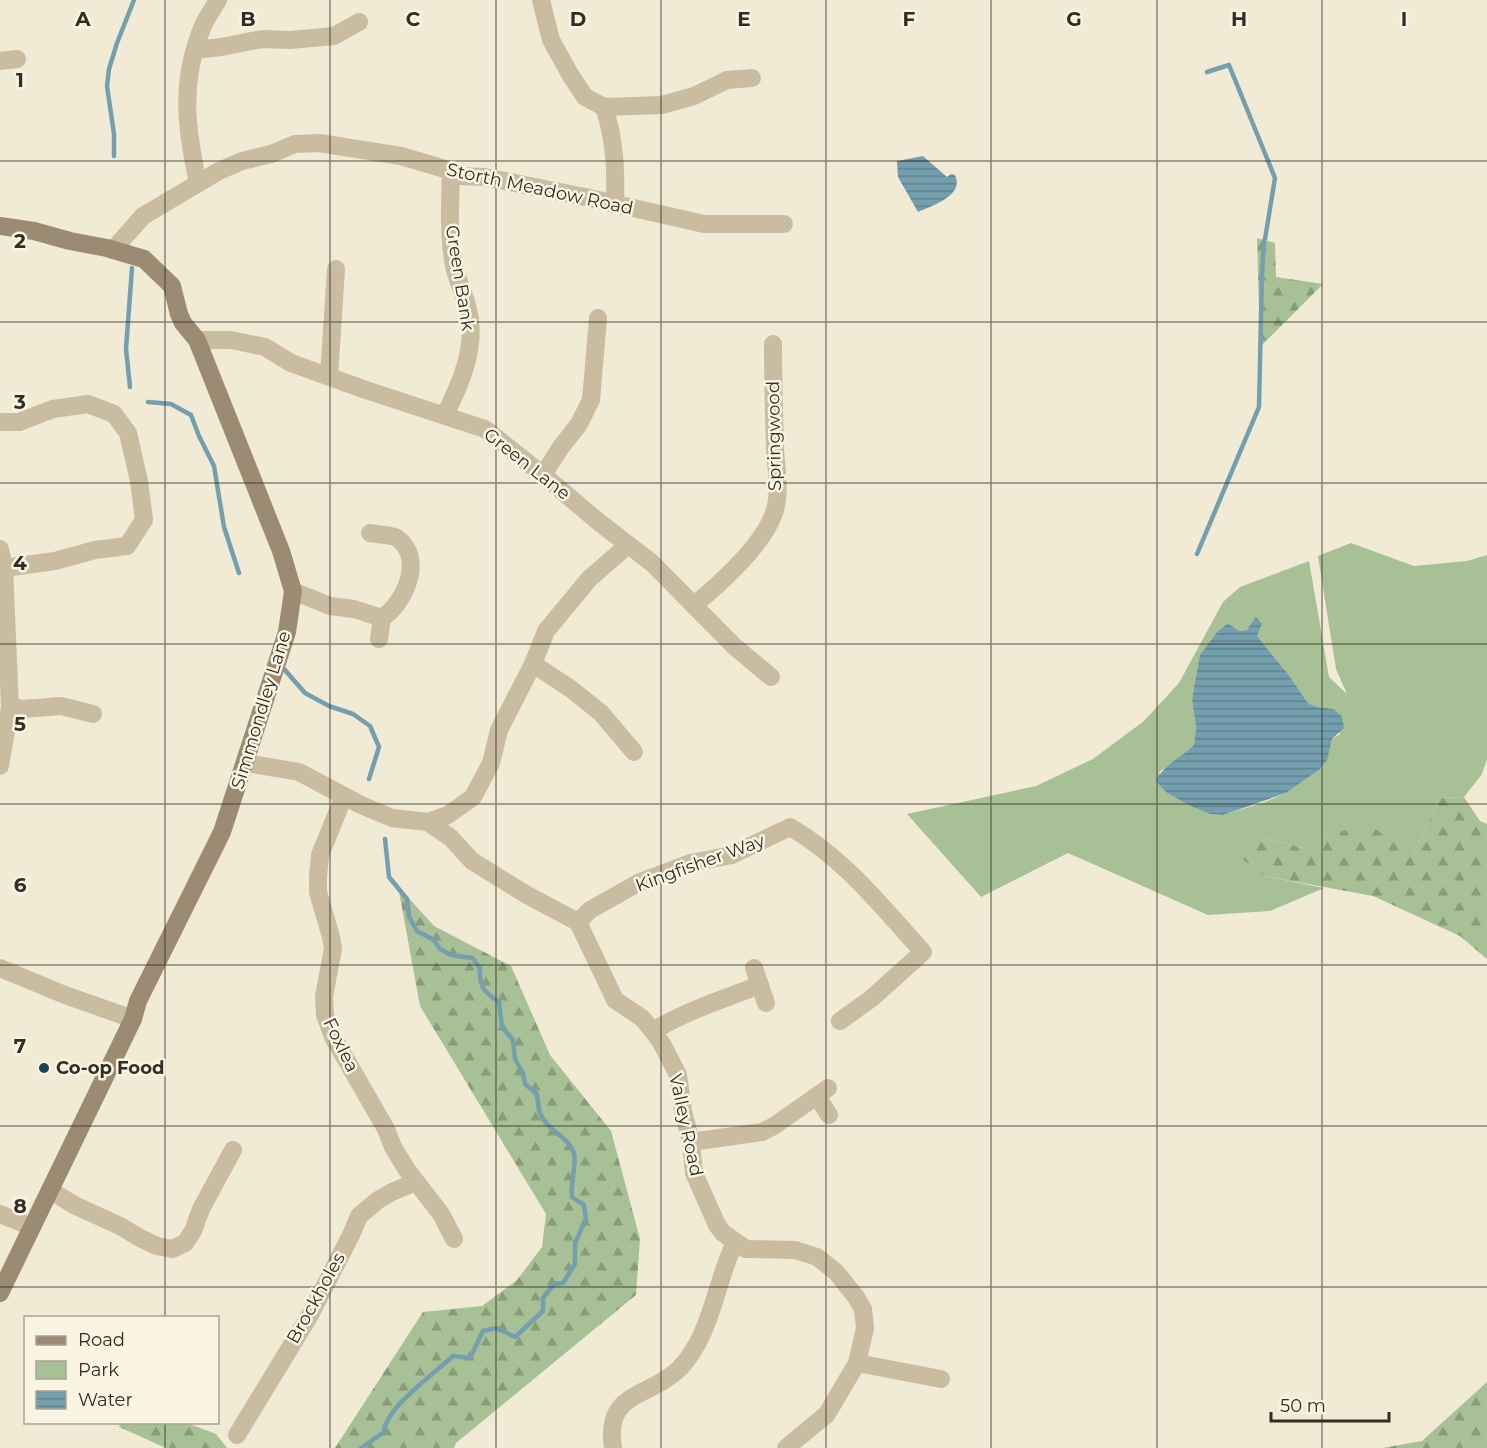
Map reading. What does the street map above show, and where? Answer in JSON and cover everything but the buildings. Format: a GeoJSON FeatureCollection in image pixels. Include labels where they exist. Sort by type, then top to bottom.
{"type":"FeatureCollection","features":[{"type":"Feature","properties":{"kind":"street"},"geometry":{"type":"LineString","coordinates":[[198,183],[191,150],[186,104],[189,73],[202,27],[218,0]]}},
{"type":"Feature","properties":{"kind":"street"},"geometry":{"type":"LineString","coordinates":[[541,0],[551,40],[571,76],[585,97],[604,107],[662,105],[694,96],[727,80],[752,78]]}},
{"type":"Feature","properties":{"kind":"street"},"geometry":{"type":"LineString","coordinates":[[195,50],[262,39],[290,40],[334,36],[359,22]]}},
{"type":"Feature","properties":{"kind":"street"},"geometry":{"type":"LineString","coordinates":[[604,107],[612,131],[616,168],[615,205]]}},
{"type":"Feature","properties":{"kind":"street","name":"Storth Meadow Road"},"geometry":{"type":"LineString","coordinates":[[113,250],[143,216],[219,171],[296,144],[319,143],[401,156],[445,169],[460,176],[485,177],[585,196],[644,212],[676,216],[704,224],[784,224]]}},
{"type":"Feature","properties":{"kind":"street","name":"Green Bank"},"geometry":{"type":"LineString","coordinates":[[445,416],[458,389],[470,349],[470,318],[455,270],[450,209],[451,172]]}},
{"type":"Feature","properties":{"kind":"street","name":"Simmondley Lane"},"geometry":{"type":"LineString","coordinates":[[0,226],[34,231],[144,259],[172,286],[179,314],[196,340],[281,551],[293,591],[287,632],[222,832],[138,1001],[133,1019],[0,1293]]}},
{"type":"Feature","properties":{"kind":"street"},"geometry":{"type":"LineString","coordinates":[[329,376],[336,269]]}},
{"type":"Feature","properties":{"kind":"street"},"geometry":{"type":"LineString","coordinates":[[543,475],[579,424],[591,400],[598,318]]}},
{"type":"Feature","properties":{"kind":"street","name":"Green Lane"},"geometry":{"type":"LineString","coordinates":[[196,340],[231,340],[265,347],[291,363],[485,429],[652,563],[734,646],[771,677]]}},
{"type":"Feature","properties":{"kind":"street","name":"Springwood"},"geometry":{"type":"LineString","coordinates":[[694,605],[720,584],[744,558],[774,513],[777,485],[773,344]]}},
{"type":"Feature","properties":{"kind":"street"},"geometry":{"type":"LineString","coordinates":[[0,422],[19,422],[53,408],[88,404],[114,414],[128,433],[139,481],[144,520],[127,546],[95,550],[55,561],[4,568]]}},
{"type":"Feature","properties":{"kind":"street"},"geometry":{"type":"LineString","coordinates":[[293,591],[330,606],[354,609],[382,618],[391,613],[411,572],[411,558],[404,545],[395,536],[370,533]]}},
{"type":"Feature","properties":{"kind":"street"},"geometry":{"type":"LineString","coordinates":[[246,763],[299,772],[392,818],[428,822],[448,815],[473,797],[491,763],[499,729],[533,664],[546,631],[589,579],[628,545]]}},
{"type":"Feature","properties":{"kind":"street"},"geometry":{"type":"LineString","coordinates":[[0,549],[4,568],[4,660],[10,707],[0,766]]}},
{"type":"Feature","properties":{"kind":"street"},"geometry":{"type":"LineString","coordinates":[[380,639],[382,618]]}},
{"type":"Feature","properties":{"kind":"street"},"geometry":{"type":"LineString","coordinates":[[533,664],[572,689],[601,713],[634,752]]}},
{"type":"Feature","properties":{"kind":"street"},"geometry":{"type":"LineString","coordinates":[[10,707],[23,709],[61,706],[93,714]]}},
{"type":"Feature","properties":{"kind":"street","name":"Foxlea"},"geometry":{"type":"LineString","coordinates":[[344,796],[320,855],[318,877],[318,892],[333,949],[324,996],[325,1015],[333,1037],[386,1128],[393,1147],[441,1214],[454,1239]]}},
{"type":"Feature","properties":{"kind":"street"},"geometry":{"type":"LineString","coordinates":[[428,822],[451,838],[472,861],[527,895],[578,922]]}},
{"type":"Feature","properties":{"kind":"street","name":"Kingfisher Way"},"geometry":{"type":"LineString","coordinates":[[578,922],[590,910],[638,884],[691,863],[732,855],[790,827],[811,839],[845,867],[923,952],[872,998],[840,1021]]}},
{"type":"Feature","properties":{"kind":"street","name":"Valley Road"},"geometry":{"type":"LineString","coordinates":[[578,922],[615,1000],[642,1018],[653,1031],[678,1075],[683,1112],[691,1142],[694,1173],[717,1225],[735,1242]]}},
{"type":"Feature","properties":{"kind":"street"},"geometry":{"type":"LineString","coordinates":[[0,968],[65,995],[133,1019]]}},
{"type":"Feature","properties":{"kind":"street"},"geometry":{"type":"LineString","coordinates":[[653,1031],[708,1004],[763,994],[754,968]]}},
{"type":"Feature","properties":{"kind":"street"},"geometry":{"type":"LineString","coordinates":[[691,1142],[762,1132],[822,1092],[829,1116]]}},
{"type":"Feature","properties":{"kind":"street"},"geometry":{"type":"LineString","coordinates":[[50,1190],[74,1205],[140,1238],[157,1246],[172,1249],[185,1243],[193,1231],[201,1209],[233,1149]]}},
{"type":"Feature","properties":{"kind":"street","name":"Brockholes"},"geometry":{"type":"LineString","coordinates":[[237,1435],[310,1315],[359,1216],[378,1200],[416,1182]]}},
{"type":"Feature","properties":{"kind":"street"},"geometry":{"type":"LineString","coordinates":[[0,1214],[32,1227]]}},
{"type":"Feature","properties":{"kind":"street"},"geometry":{"type":"LineString","coordinates":[[613,1448],[612,1425],[618,1411],[628,1398],[667,1380],[693,1352],[705,1328],[735,1242],[746,1249],[795,1250],[817,1257],[836,1272],[863,1309],[865,1328],[857,1363],[827,1414],[794,1445]]}},
{"type":"Feature","properties":{"kind":"street"},"geometry":{"type":"LineString","coordinates":[[857,1363],[941,1379]]}},
{"type":"Feature","properties":{"kind":"green space"},"geometry":{"type":"Polygon","coordinates":[[[1257,238],[1275,243],[1276,277],[1323,284],[1260,347],[1257,238]]]}},
{"type":"Feature","properties":{"kind":"green space"},"geometry":{"type":"Polygon","coordinates":[[[1351,543],[1414,566],[1467,561],[1487,555],[1487,759],[1482,774],[1464,797],[1439,798],[1413,855],[1334,834],[1306,849],[1266,838],[1265,876],[1324,888],[1270,911],[1208,915],[1068,853],[981,897],[907,814],[1036,786],[1093,759],[1144,721],[1179,683],[1223,602],[1240,587],[1309,561],[1329,677],[1347,694],[1336,669],[1318,556],[1351,543]],[[1228,623],[1218,631],[1192,700],[1196,727],[1194,745],[1182,757],[1159,772],[1167,793],[1210,814],[1223,815],[1286,793],[1319,770],[1332,739],[1340,734],[1334,709],[1317,707],[1308,703],[1257,636],[1247,630],[1239,631],[1228,623]]]}},
{"type":"Feature","properties":{"kind":"green space"},"geometry":{"type":"Polygon","coordinates":[[[1464,797],[1480,821],[1487,824],[1487,959],[1460,936],[1373,896],[1265,876],[1237,855],[1246,842],[1266,838],[1306,849],[1334,834],[1366,824],[1413,855],[1439,798],[1464,797]]]}},
{"type":"Feature","properties":{"kind":"green space"},"geometry":{"type":"Polygon","coordinates":[[[398,886],[434,926],[511,966],[550,1055],[611,1131],[640,1239],[636,1295],[456,1443],[454,1448],[335,1448],[423,1312],[482,1306],[517,1280],[542,1247],[546,1214],[420,1006],[398,886]]]}},
{"type":"Feature","properties":{"kind":"green space"},"geometry":{"type":"Polygon","coordinates":[[[1487,1382],[1487,1448],[1382,1448],[1422,1441],[1487,1382]]]}},
{"type":"Feature","properties":{"kind":"green space"},"geometry":{"type":"Polygon","coordinates":[[[120,1424],[190,1424],[216,1434],[227,1448],[166,1448],[119,1427],[120,1424]]]}},
{"type":"Feature","properties":{"kind":"water"},"geometry":{"type":"Polygon","coordinates":[[[923,156],[947,177],[951,174],[955,175],[957,182],[951,194],[945,199],[918,212],[898,177],[897,161],[923,156]]]}},
{"type":"Feature","properties":{"kind":"water"},"geometry":{"type":"Polygon","coordinates":[[[1256,617],[1262,624],[1257,636],[1308,703],[1317,707],[1334,709],[1342,717],[1344,728],[1332,739],[1327,760],[1319,770],[1286,793],[1223,815],[1210,814],[1167,793],[1156,781],[1167,766],[1194,745],[1196,727],[1192,700],[1200,655],[1218,631],[1228,623],[1239,631],[1247,630],[1256,617]]]}},
{"type":"Feature","properties":{"kind":"waterway"},"geometry":{"type":"LineString","coordinates":[[114,156],[114,134],[107,86],[109,69],[134,0]]}},
{"type":"Feature","properties":{"kind":"waterway"},"geometry":{"type":"LineString","coordinates":[[1207,72],[1229,65],[1275,178],[1265,239]]}},
{"type":"Feature","properties":{"kind":"waterway"},"geometry":{"type":"LineString","coordinates":[[1197,554],[1259,407],[1264,241]]}},
{"type":"Feature","properties":{"kind":"waterway"},"geometry":{"type":"LineString","coordinates":[[130,387],[126,349],[132,268]]}},
{"type":"Feature","properties":{"kind":"waterway"},"geometry":{"type":"LineString","coordinates":[[148,402],[171,404],[191,415],[214,466],[224,527],[239,573]]}},
{"type":"Feature","properties":{"kind":"waterway"},"geometry":{"type":"LineString","coordinates":[[284,669],[305,693],[329,706],[353,714],[370,726],[379,747],[369,779]]}},
{"type":"Feature","properties":{"kind":"waterway"},"geometry":{"type":"LineString","coordinates":[[361,1448],[384,1432],[393,1412],[402,1402],[453,1356],[470,1358],[483,1331],[496,1328],[515,1337],[543,1311],[543,1298],[554,1284],[563,1283],[575,1264],[575,1243],[586,1219],[584,1205],[572,1197],[575,1158],[572,1148],[543,1119],[539,1111],[537,1094],[525,1084],[523,1073],[515,1059],[513,1040],[502,1027],[499,1002],[484,988],[480,980],[480,968],[472,958],[451,955],[440,949],[434,940],[417,931],[409,917],[407,899],[389,877],[385,839]]}},
{"type":"Feature","properties":{"kind":"place","name":"Co-op Food"},"geometry":{"type":"Point","coordinates":[44,1068]}}]}
